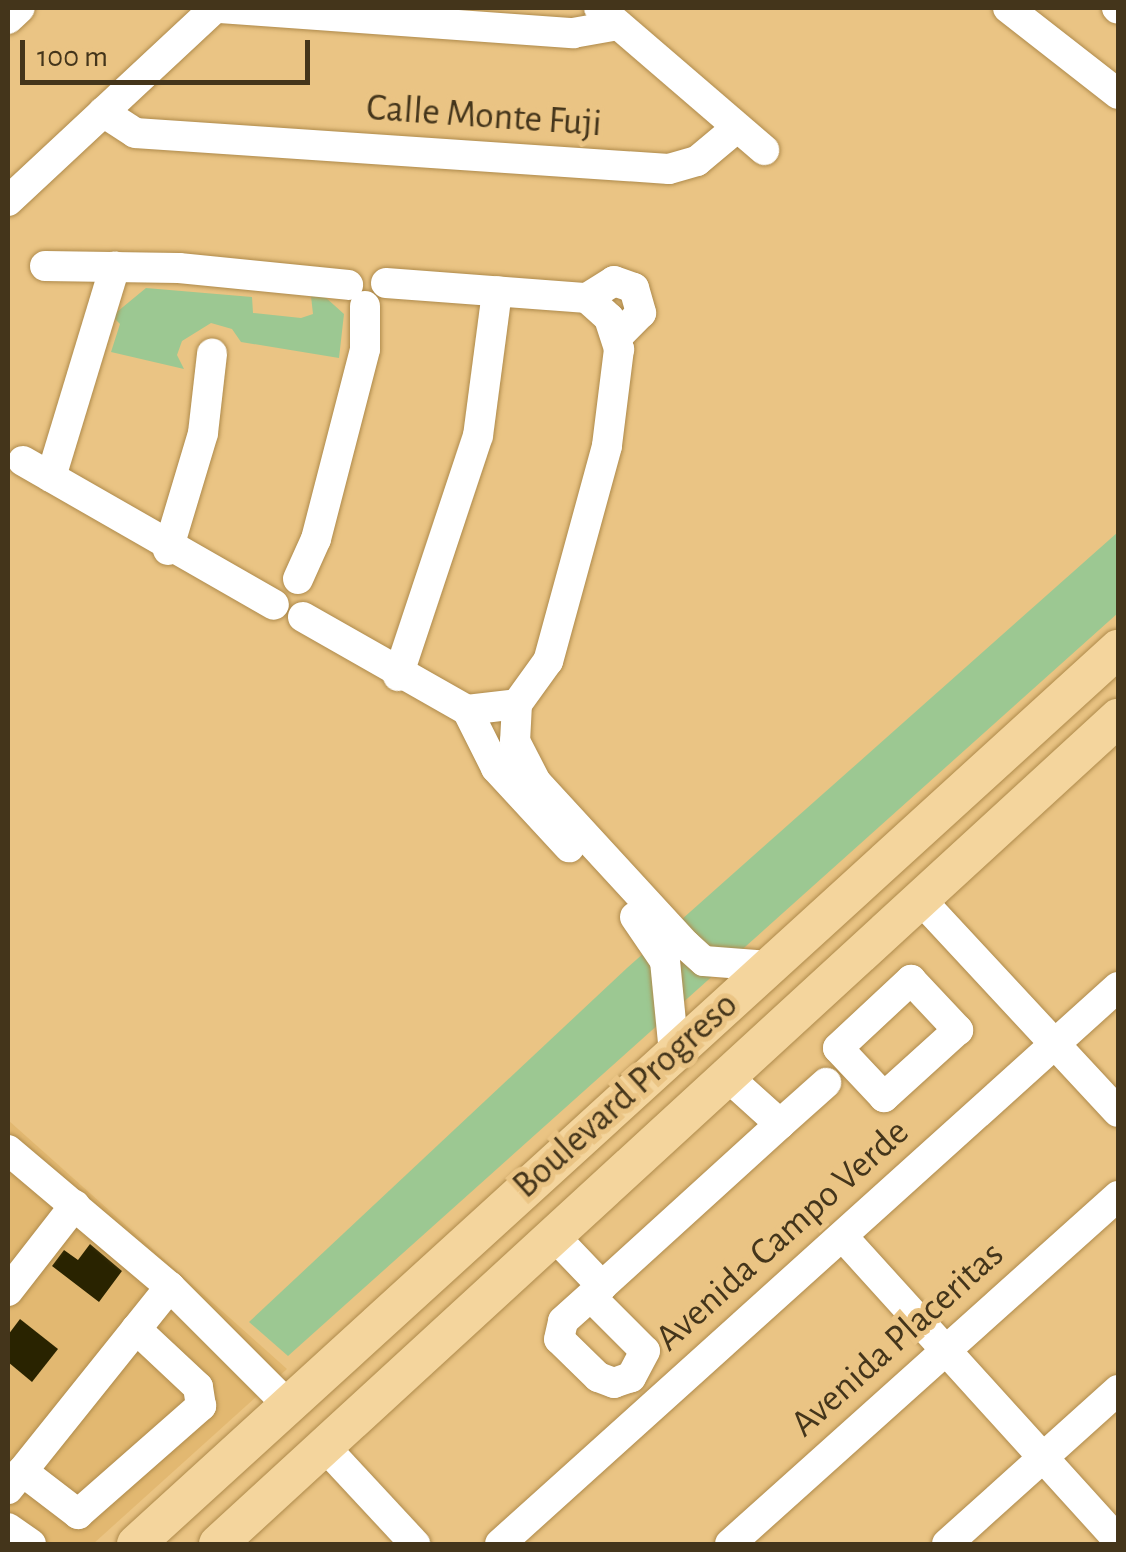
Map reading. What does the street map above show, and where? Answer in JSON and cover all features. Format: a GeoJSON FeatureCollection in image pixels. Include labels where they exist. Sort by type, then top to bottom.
{"type":"FeatureCollection","features":[{"type":"Feature","properties":{"kind":"main road","name":"Boulevard Progreso"},"geometry":{"type":"LineString","coordinates":[[136,1544],[286,1403],[1118,649]]}},
{"type":"Feature","properties":{"kind":"main road","name":"Boulevard Progreso"},"geometry":{"type":"LineString","coordinates":[[218,1544],[730,1079],[1118,718]]}},
{"type":"Feature","properties":{"kind":"main road"},"geometry":{"type":"LineString","coordinates":[[250,1440],[324,1446],[346,1350]]}},
{"type":"Feature","properties":{"kind":"street"},"geometry":{"type":"LineString","coordinates":[[8,19],[20,8]]}},
{"type":"Feature","properties":{"kind":"street"},"geometry":{"type":"LineString","coordinates":[[8,201],[218,8],[573,33],[608,16],[734,130],[764,150]]}},
{"type":"Feature","properties":{"kind":"street"},"geometry":{"type":"LineString","coordinates":[[1008,8],[1118,94]]}},
{"type":"Feature","properties":{"kind":"street","name":"Calle Monte Fuji"},"geometry":{"type":"LineString","coordinates":[[103,112],[135,133],[669,169],[697,160],[734,130]]}},
{"type":"Feature","properties":{"kind":"street"},"geometry":{"type":"LineString","coordinates":[[45,266],[115,267],[382,300],[386,283],[587,298],[609,318],[618,338],[618,376],[590,517],[548,661],[517,704],[515,741],[527,788]]}},
{"type":"Feature","properties":{"kind":"street"},"geometry":{"type":"LineString","coordinates":[[51,477],[115,267]]}},
{"type":"Feature","properties":{"kind":"street"},"geometry":{"type":"LineString","coordinates":[[398,676],[473,454],[498,291]]}},
{"type":"Feature","properties":{"kind":"street"},"geometry":{"type":"LineString","coordinates":[[274,605],[278,586],[298,579],[316,539],[365,349],[357,296]]}},
{"type":"Feature","properties":{"kind":"street"},"geometry":{"type":"LineString","coordinates":[[168,550],[203,434],[212,354]]}},
{"type":"Feature","properties":{"kind":"street"},"geometry":{"type":"LineString","coordinates":[[23,460],[168,550],[274,605],[283,616],[303,617],[398,676],[468,710],[527,788],[667,939],[704,961],[769,966]]}},
{"type":"Feature","properties":{"kind":"street"},"geometry":{"type":"LineString","coordinates":[[298,579],[314,600],[303,617]]}},
{"type":"Feature","properties":{"kind":"street"},"geometry":{"type":"LineString","coordinates":[[468,710],[517,704]]}},
{"type":"Feature","properties":{"kind":"street"},"geometry":{"type":"LineString","coordinates":[[920,900],[1118,1112]]}},
{"type":"Feature","properties":{"kind":"street"},"geometry":{"type":"LineString","coordinates":[[667,939],[674,1053]]}},
{"type":"Feature","properties":{"kind":"street"},"geometry":{"type":"LineString","coordinates":[[849,968],[884,1005]]}},
{"type":"Feature","properties":{"kind":"street","name":"Avenida Campo Verde"},"geometry":{"type":"LineString","coordinates":[[500,1544],[844,1238],[1118,987]]}},
{"type":"Feature","properties":{"kind":"street"},"geometry":{"type":"LineString","coordinates":[[730,1079],[780,1124]]}},
{"type":"Feature","properties":{"kind":"street"},"geometry":{"type":"LineString","coordinates":[[555,1237],[596,1292],[826,1084]]}},
{"type":"Feature","properties":{"kind":"street"},"geometry":{"type":"LineString","coordinates":[[8,1150],[170,1287],[286,1403]]}},
{"type":"Feature","properties":{"kind":"street","name":"Avenida Placeritas"},"geometry":{"type":"LineString","coordinates":[[730,1544],[1118,1196]]}},
{"type":"Feature","properties":{"kind":"street"},"geometry":{"type":"LineString","coordinates":[[8,1291],[74,1206]]}},
{"type":"Feature","properties":{"kind":"street"},"geometry":{"type":"LineString","coordinates":[[844,1238],[1118,1540]]}},
{"type":"Feature","properties":{"kind":"street"},"geometry":{"type":"LineString","coordinates":[[136,1328],[198,1387],[201,1406],[78,1514],[15,1480],[136,1328],[170,1287]]}},
{"type":"Feature","properties":{"kind":"street"},"geometry":{"type":"LineString","coordinates":[[947,1544],[1118,1390]]}},
{"type":"Feature","properties":{"kind":"street"},"geometry":{"type":"LineString","coordinates":[[324,1446],[415,1544]]}},
{"type":"Feature","properties":{"kind":"street"},"geometry":{"type":"LineString","coordinates":[[8,1528],[30,1544]]}},
{"type":"Feature","properties":{"kind":"shaded area"},"geometry":{"type":"Polygon","coordinates":[[[8,1120],[287,1369],[93,1544],[8,1544],[8,1120]]]}},
{"type":"Feature","properties":{"kind":"green space"},"geometry":{"type":"Polygon","coordinates":[[[146,288],[252,297],[253,313],[301,318],[313,314],[311,296],[324,296],[344,314],[339,358],[241,342],[232,329],[211,323],[182,341],[177,355],[184,369],[111,352],[120,324],[112,316],[146,288]]]}},
{"type":"Feature","properties":{"kind":"green space"},"geometry":{"type":"Polygon","coordinates":[[[1118,532],[1118,613],[288,1356],[249,1322],[627,968],[1118,532]]]}},
{"type":"Feature","properties":{"kind":"building"},"geometry":{"type":"Polygon","coordinates":[[[90,1244],[122,1271],[99,1302],[52,1266],[64,1250],[78,1260],[90,1244]]]}},
{"type":"Feature","properties":{"kind":"building"},"geometry":{"type":"Polygon","coordinates":[[[20,1319],[58,1349],[32,1382],[8,1362],[8,1335],[20,1319]]]}}]}
